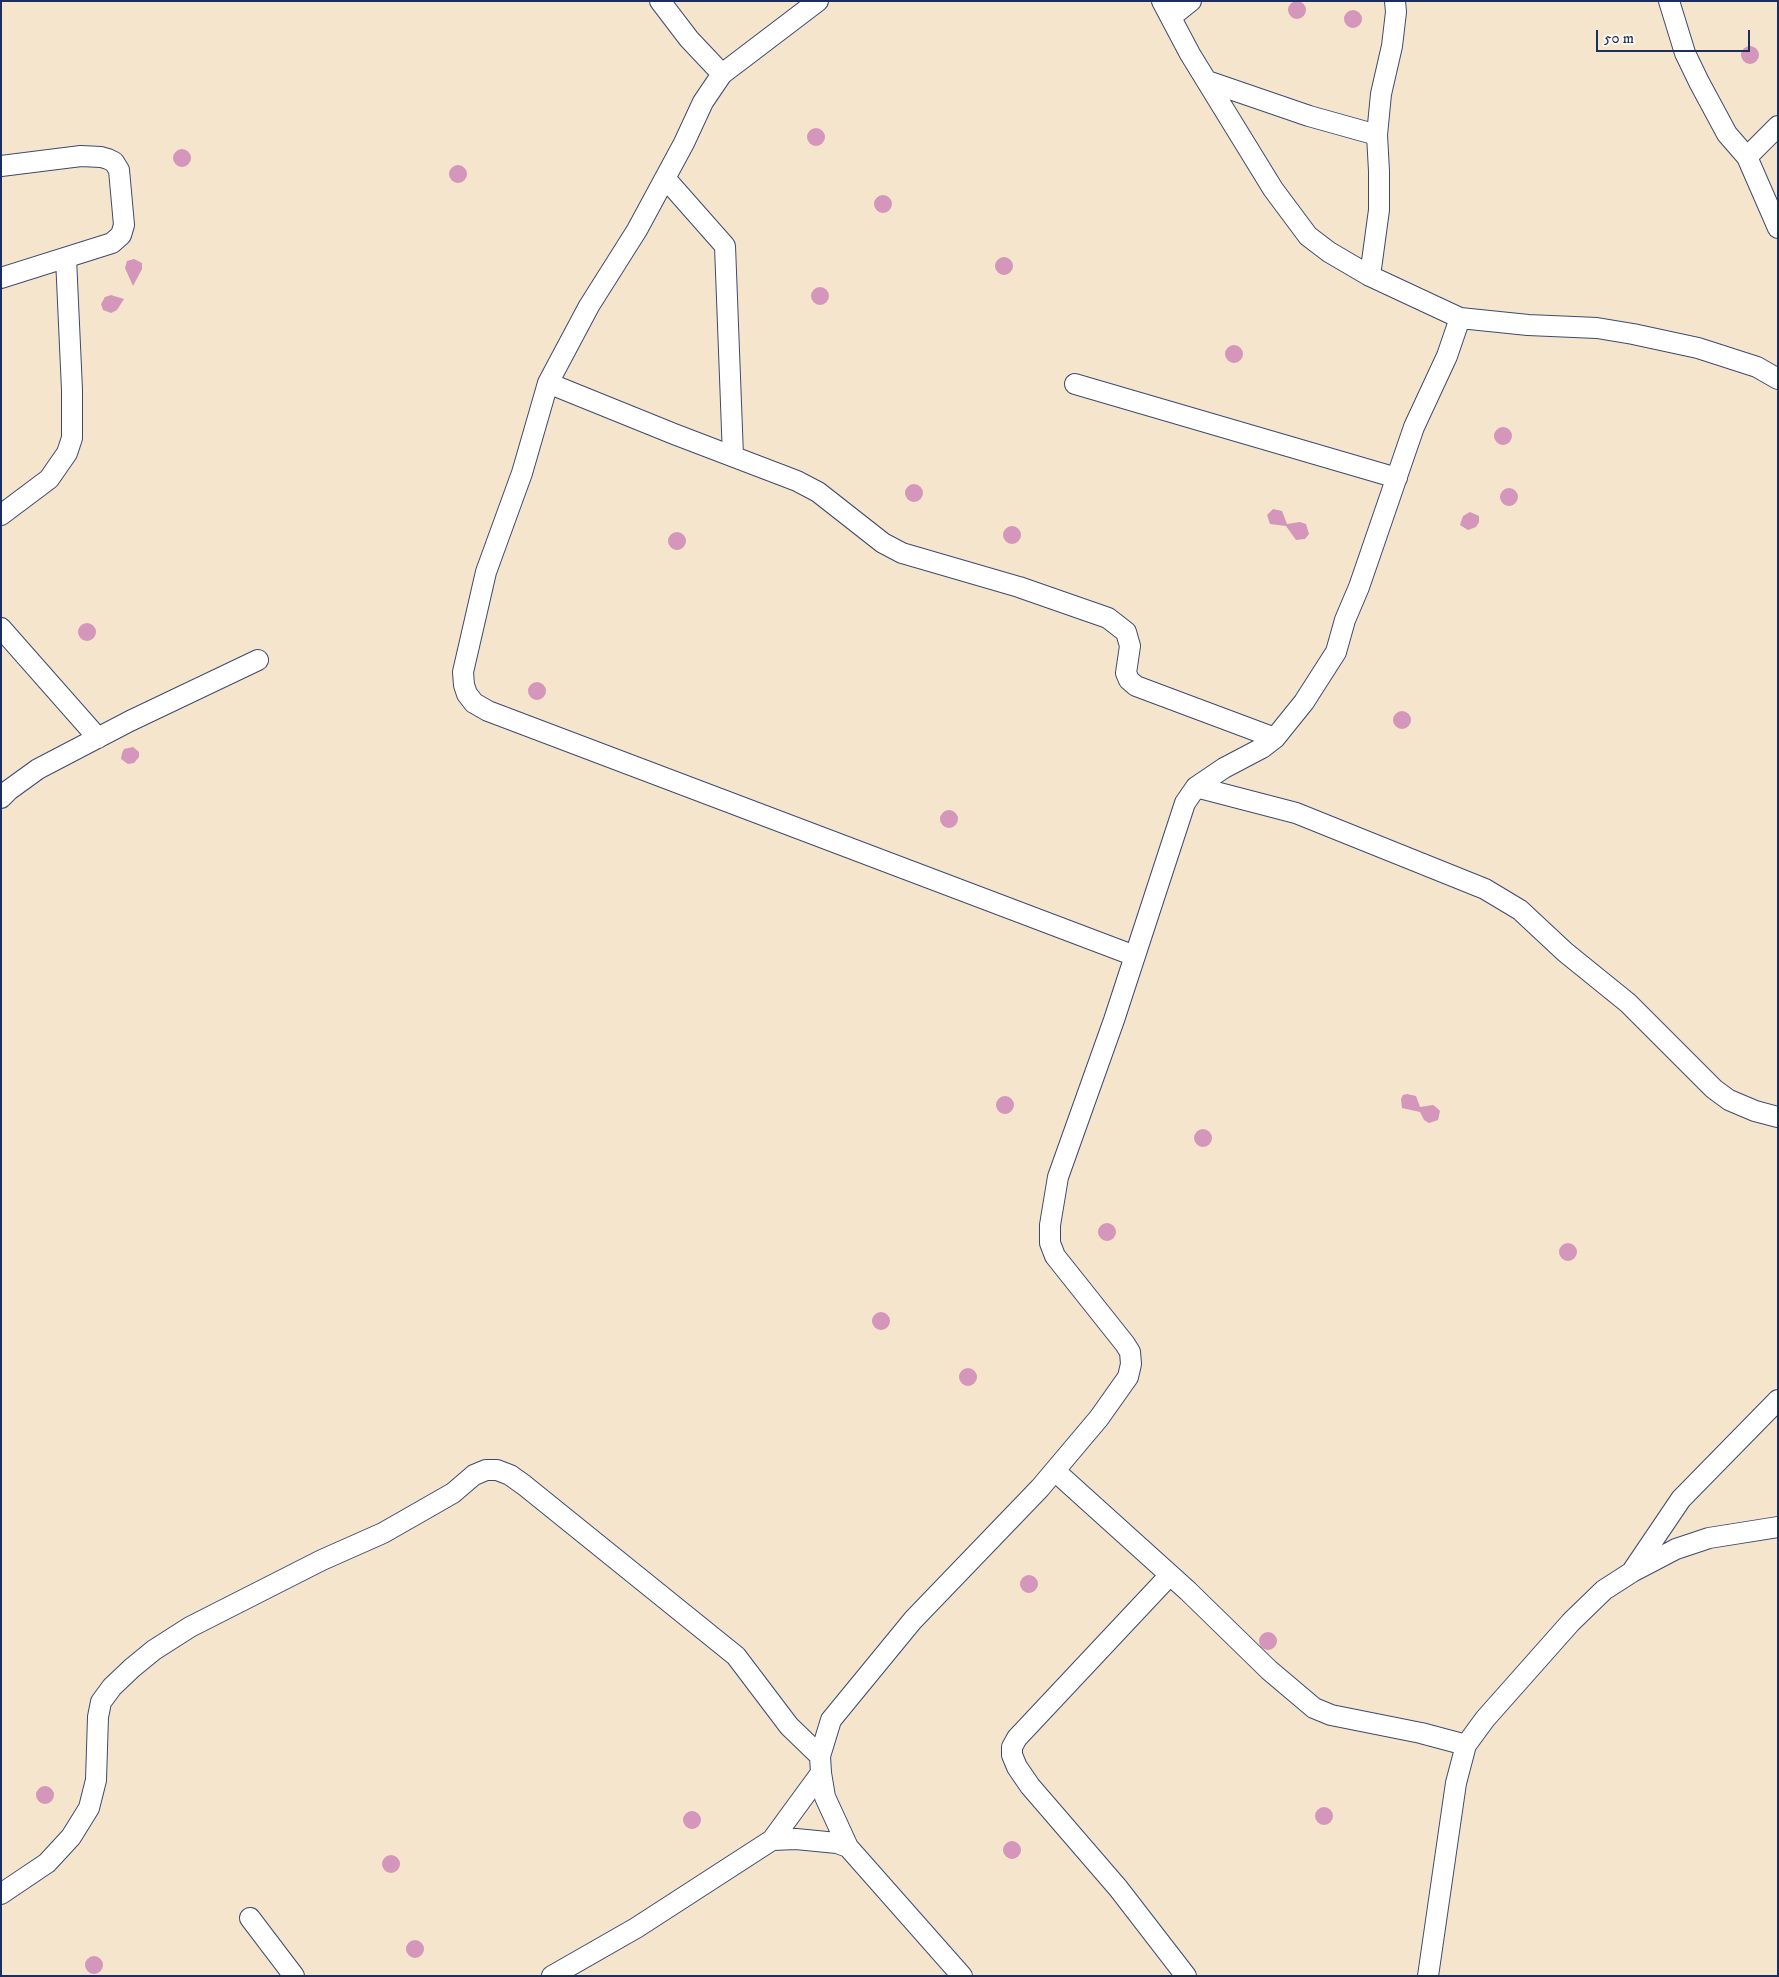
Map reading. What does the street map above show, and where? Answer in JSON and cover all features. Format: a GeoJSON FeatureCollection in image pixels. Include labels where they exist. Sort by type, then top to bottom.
{"type":"FeatureCollection","features":[{"type":"Feature","properties":{"kind":"street"},"geometry":{"type":"LineString","coordinates":[[660,1],[688,40],[722,74]]}},
{"type":"Feature","properties":{"kind":"street"},"geometry":{"type":"LineString","coordinates":[[818,1],[722,74],[703,102],[684,143],[637,230],[589,306],[548,383],[522,473],[486,572],[463,672],[464,685],[474,703],[488,711],[1135,956]]}},
{"type":"Feature","properties":{"kind":"street"},"geometry":{"type":"LineString","coordinates":[[1191,1],[1167,9],[1207,81],[1273,189],[1308,236],[1329,252],[1370,276],[1460,318],[1528,325],[1597,328],[1632,334],[1698,348],[1757,367],[1778,379]]}},
{"type":"Feature","properties":{"kind":"street"},"geometry":{"type":"LineString","coordinates":[[1370,276],[1379,210],[1377,134],[1381,94],[1392,46],[1396,12],[1395,1]]}},
{"type":"Feature","properties":{"kind":"street"},"geometry":{"type":"LineString","coordinates":[[1670,1],[1685,53],[1727,134],[1748,157],[1778,228]]}},
{"type":"Feature","properties":{"kind":"street"},"geometry":{"type":"LineString","coordinates":[[1207,81],[1309,116],[1377,134]]}},
{"type":"Feature","properties":{"kind":"street"},"geometry":{"type":"LineString","coordinates":[[1748,157],[1778,126]]}},
{"type":"Feature","properties":{"kind":"street"},"geometry":{"type":"LineString","coordinates":[[1,166],[81,156],[101,157],[116,165],[119,170],[124,225],[121,235],[112,243],[1,278]]}},
{"type":"Feature","properties":{"kind":"street"},"geometry":{"type":"LineString","coordinates":[[665,178],[725,246],[733,456]]}},
{"type":"Feature","properties":{"kind":"street"},"geometry":{"type":"LineString","coordinates":[[1,515],[49,480],[64,458],[72,438],[72,390],[66,258]]}},
{"type":"Feature","properties":{"kind":"street"},"geometry":{"type":"LineString","coordinates":[[552,1976],[636,1928],[772,1840],[820,1765],[831,1720],[913,1620],[1055,1471],[1120,1392],[1128,1377],[1131,1364],[1130,1352],[1055,1256],[1050,1243],[1050,1225],[1058,1177],[1135,956],[1185,803],[1196,787],[1224,768],[1262,748],[1275,738],[1304,702],[1336,652],[1345,620],[1359,587],[1414,427],[1447,356],[1460,318]]}},
{"type":"Feature","properties":{"kind":"street"},"geometry":{"type":"LineString","coordinates":[[548,383],[804,484],[824,497],[883,543],[902,553],[1019,587],[1108,618],[1126,632],[1130,646],[1126,673],[1129,680],[1136,686],[1275,738]]}},
{"type":"Feature","properties":{"kind":"street"},"geometry":{"type":"LineString","coordinates":[[1075,384],[1396,478]]}},
{"type":"Feature","properties":{"kind":"street"},"geometry":{"type":"LineString","coordinates":[[1,628],[98,738]]}},
{"type":"Feature","properties":{"kind":"street"},"geometry":{"type":"LineString","coordinates":[[1,798],[38,769],[258,660]]}},
{"type":"Feature","properties":{"kind":"street"},"geometry":{"type":"LineString","coordinates":[[1196,787],[1296,812],[1485,889],[1520,910],[1565,952],[1628,1003],[1714,1089],[1729,1100],[1755,1111],[1778,1117]]}},
{"type":"Feature","properties":{"kind":"street"},"geometry":{"type":"LineString","coordinates":[[1632,1572],[1681,1499],[1778,1400]]}},
{"type":"Feature","properties":{"kind":"street"},"geometry":{"type":"LineString","coordinates":[[1,1894],[47,1864],[71,1838],[90,1808],[96,1780],[98,1717],[101,1702],[112,1687],[132,1668],[154,1650],[190,1626],[272,1584],[383,1533],[446,1497],[474,1475],[486,1470],[497,1470],[510,1475],[524,1485],[736,1656],[820,1765],[825,1797],[848,1847],[962,1976]]}},
{"type":"Feature","properties":{"kind":"street"},"geometry":{"type":"LineString","coordinates":[[1055,1471],[1170,1575],[1269,1670],[1314,1708],[1330,1715],[1422,1733],[1466,1745]]}},
{"type":"Feature","properties":{"kind":"street"},"geometry":{"type":"LineString","coordinates":[[1428,1976],[1456,1783],[1466,1745],[1485,1719],[1571,1622],[1604,1590],[1632,1572],[1676,1549],[1708,1538],[1778,1527]]}},
{"type":"Feature","properties":{"kind":"street"},"geometry":{"type":"LineString","coordinates":[[1170,1575],[1017,1738],[1012,1747],[1012,1755],[1017,1767],[1030,1786],[1118,1888],[1186,1976]]}},
{"type":"Feature","properties":{"kind":"street"},"geometry":{"type":"LineString","coordinates":[[772,1840],[796,1838],[837,1843],[848,1847]]}},
{"type":"Feature","properties":{"kind":"street"},"geometry":{"type":"LineString","coordinates":[[250,1918],[294,1976]]}},
{"type":"Feature","properties":{"kind":"building"},"geometry":{"type":"Polygon","coordinates":[[[1297,1],[1303,4],[1306,10],[1303,16],[1297,19],[1291,16],[1288,10],[1291,4],[1297,1]]]}},
{"type":"Feature","properties":{"kind":"building"},"geometry":{"type":"Polygon","coordinates":[[[1353,10],[1359,13],[1362,19],[1359,25],[1353,28],[1347,25],[1344,19],[1347,13],[1353,10]]]}},
{"type":"Feature","properties":{"kind":"building"},"geometry":{"type":"Polygon","coordinates":[[[1750,46],[1756,49],[1759,55],[1756,61],[1750,64],[1744,61],[1741,55],[1744,49],[1750,46]]]}},
{"type":"Feature","properties":{"kind":"building"},"geometry":{"type":"Polygon","coordinates":[[[816,128],[822,131],[825,137],[822,143],[816,146],[810,143],[807,137],[810,131],[816,128]]]}},
{"type":"Feature","properties":{"kind":"building"},"geometry":{"type":"Polygon","coordinates":[[[182,149],[188,152],[191,158],[188,164],[182,167],[176,164],[173,158],[176,152],[182,149]]]}},
{"type":"Feature","properties":{"kind":"building"},"geometry":{"type":"Polygon","coordinates":[[[458,165],[464,168],[467,174],[464,180],[458,183],[452,180],[449,174],[452,168],[458,165]]]}},
{"type":"Feature","properties":{"kind":"building"},"geometry":{"type":"Polygon","coordinates":[[[883,195],[889,198],[892,204],[889,210],[883,213],[877,210],[874,204],[877,198],[883,195]]]}},
{"type":"Feature","properties":{"kind":"building"},"geometry":{"type":"Polygon","coordinates":[[[1004,257],[1010,260],[1013,266],[1010,272],[1004,275],[998,272],[995,266],[998,260],[1004,257]]]}},
{"type":"Feature","properties":{"kind":"building"},"geometry":{"type":"Polygon","coordinates":[[[134,259],[142,263],[142,269],[133,286],[125,268],[127,261],[134,259]]]}},
{"type":"Feature","properties":{"kind":"building"},"geometry":{"type":"Polygon","coordinates":[[[820,287],[826,290],[829,296],[826,302],[820,305],[814,302],[811,296],[814,290],[820,287]]]}},
{"type":"Feature","properties":{"kind":"building"},"geometry":{"type":"Polygon","coordinates":[[[111,295],[124,299],[117,310],[111,313],[103,310],[101,304],[105,297],[111,295]]]}},
{"type":"Feature","properties":{"kind":"building"},"geometry":{"type":"Polygon","coordinates":[[[1234,345],[1240,348],[1243,354],[1240,360],[1234,363],[1228,360],[1225,354],[1228,348],[1234,345]]]}},
{"type":"Feature","properties":{"kind":"building"},"geometry":{"type":"Polygon","coordinates":[[[1503,427],[1509,430],[1512,436],[1509,442],[1503,445],[1497,442],[1494,436],[1497,430],[1503,427]]]}},
{"type":"Feature","properties":{"kind":"building"},"geometry":{"type":"Polygon","coordinates":[[[914,484],[920,487],[923,493],[920,499],[914,502],[908,499],[905,493],[908,487],[914,484]]]}},
{"type":"Feature","properties":{"kind":"building"},"geometry":{"type":"Polygon","coordinates":[[[1509,488],[1515,491],[1518,497],[1515,503],[1509,506],[1503,503],[1500,497],[1503,491],[1509,488]]]}},
{"type":"Feature","properties":{"kind":"building"},"geometry":{"type":"Polygon","coordinates":[[[1273,509],[1282,511],[1287,524],[1300,522],[1306,524],[1309,534],[1305,539],[1296,540],[1286,526],[1270,524],[1267,515],[1273,509]]]}},
{"type":"Feature","properties":{"kind":"building"},"geometry":{"type":"Polygon","coordinates":[[[1470,512],[1479,516],[1479,522],[1476,527],[1468,530],[1460,525],[1463,516],[1470,512]]]}},
{"type":"Feature","properties":{"kind":"building"},"geometry":{"type":"Polygon","coordinates":[[[1012,526],[1018,529],[1021,535],[1018,541],[1012,544],[1006,541],[1003,535],[1006,529],[1012,526]]]}},
{"type":"Feature","properties":{"kind":"building"},"geometry":{"type":"Polygon","coordinates":[[[677,532],[683,535],[686,541],[683,547],[677,550],[671,547],[668,541],[671,535],[677,532]]]}},
{"type":"Feature","properties":{"kind":"building"},"geometry":{"type":"Polygon","coordinates":[[[87,623],[93,626],[96,632],[93,638],[87,641],[81,638],[78,632],[81,626],[87,623]]]}},
{"type":"Feature","properties":{"kind":"building"},"geometry":{"type":"Polygon","coordinates":[[[537,682],[543,685],[546,691],[543,697],[537,700],[531,697],[528,691],[531,685],[537,682]]]}},
{"type":"Feature","properties":{"kind":"building"},"geometry":{"type":"Polygon","coordinates":[[[1402,711],[1408,714],[1411,720],[1408,726],[1402,729],[1396,726],[1393,720],[1396,714],[1402,711]]]}},
{"type":"Feature","properties":{"kind":"building"},"geometry":{"type":"Polygon","coordinates":[[[133,747],[139,752],[139,757],[134,763],[128,764],[121,759],[122,753],[124,749],[133,747]]]}},
{"type":"Feature","properties":{"kind":"building"},"geometry":{"type":"Polygon","coordinates":[[[949,810],[955,813],[958,819],[955,825],[949,828],[943,825],[940,819],[943,813],[949,810]]]}},
{"type":"Feature","properties":{"kind":"building"},"geometry":{"type":"Polygon","coordinates":[[[1403,1095],[1416,1096],[1420,1107],[1433,1105],[1437,1108],[1440,1111],[1438,1120],[1429,1123],[1424,1120],[1420,1112],[1402,1108],[1401,1099],[1403,1095]]]}},
{"type":"Feature","properties":{"kind":"building"},"geometry":{"type":"Polygon","coordinates":[[[1005,1096],[1011,1099],[1014,1105],[1011,1111],[1005,1114],[999,1111],[996,1105],[999,1099],[1005,1096]]]}},
{"type":"Feature","properties":{"kind":"building"},"geometry":{"type":"Polygon","coordinates":[[[1203,1129],[1209,1132],[1212,1138],[1209,1144],[1203,1147],[1197,1144],[1194,1138],[1197,1132],[1203,1129]]]}},
{"type":"Feature","properties":{"kind":"building"},"geometry":{"type":"Polygon","coordinates":[[[1107,1223],[1113,1226],[1116,1232],[1113,1238],[1107,1241],[1101,1238],[1098,1232],[1101,1226],[1107,1223]]]}},
{"type":"Feature","properties":{"kind":"building"},"geometry":{"type":"Polygon","coordinates":[[[1568,1243],[1574,1246],[1577,1252],[1574,1258],[1568,1261],[1562,1258],[1559,1252],[1562,1246],[1568,1243]]]}},
{"type":"Feature","properties":{"kind":"building"},"geometry":{"type":"Polygon","coordinates":[[[881,1312],[887,1315],[890,1321],[887,1327],[881,1330],[875,1327],[872,1321],[875,1315],[881,1312]]]}},
{"type":"Feature","properties":{"kind":"building"},"geometry":{"type":"Polygon","coordinates":[[[968,1368],[974,1371],[977,1377],[974,1383],[968,1386],[962,1383],[959,1377],[962,1371],[968,1368]]]}},
{"type":"Feature","properties":{"kind":"building"},"geometry":{"type":"Polygon","coordinates":[[[1029,1575],[1035,1578],[1038,1584],[1035,1590],[1029,1593],[1023,1590],[1020,1584],[1023,1578],[1029,1575]]]}},
{"type":"Feature","properties":{"kind":"building"},"geometry":{"type":"Polygon","coordinates":[[[1268,1632],[1274,1635],[1277,1641],[1274,1647],[1268,1650],[1262,1647],[1259,1641],[1262,1635],[1268,1632]]]}},
{"type":"Feature","properties":{"kind":"building"},"geometry":{"type":"Polygon","coordinates":[[[45,1786],[51,1789],[54,1795],[51,1801],[45,1804],[39,1801],[36,1795],[39,1789],[45,1786]]]}},
{"type":"Feature","properties":{"kind":"building"},"geometry":{"type":"Polygon","coordinates":[[[1324,1807],[1330,1810],[1333,1816],[1330,1822],[1324,1825],[1318,1822],[1315,1816],[1318,1810],[1324,1807]]]}},
{"type":"Feature","properties":{"kind":"building"},"geometry":{"type":"Polygon","coordinates":[[[692,1811],[698,1814],[701,1820],[698,1826],[692,1829],[686,1826],[683,1820],[686,1814],[692,1811]]]}},
{"type":"Feature","properties":{"kind":"building"},"geometry":{"type":"Polygon","coordinates":[[[1012,1841],[1018,1844],[1021,1850],[1018,1856],[1012,1859],[1006,1856],[1003,1850],[1006,1844],[1012,1841]]]}},
{"type":"Feature","properties":{"kind":"building"},"geometry":{"type":"Polygon","coordinates":[[[391,1855],[397,1858],[400,1864],[397,1870],[391,1873],[385,1870],[382,1864],[385,1858],[391,1855]]]}},
{"type":"Feature","properties":{"kind":"building"},"geometry":{"type":"Polygon","coordinates":[[[415,1940],[421,1943],[424,1949],[421,1955],[415,1958],[409,1955],[406,1949],[409,1943],[415,1940]]]}},
{"type":"Feature","properties":{"kind":"building"},"geometry":{"type":"Polygon","coordinates":[[[94,1956],[100,1959],[103,1965],[100,1971],[94,1974],[88,1971],[85,1965],[88,1959],[94,1956]]]}}]}
